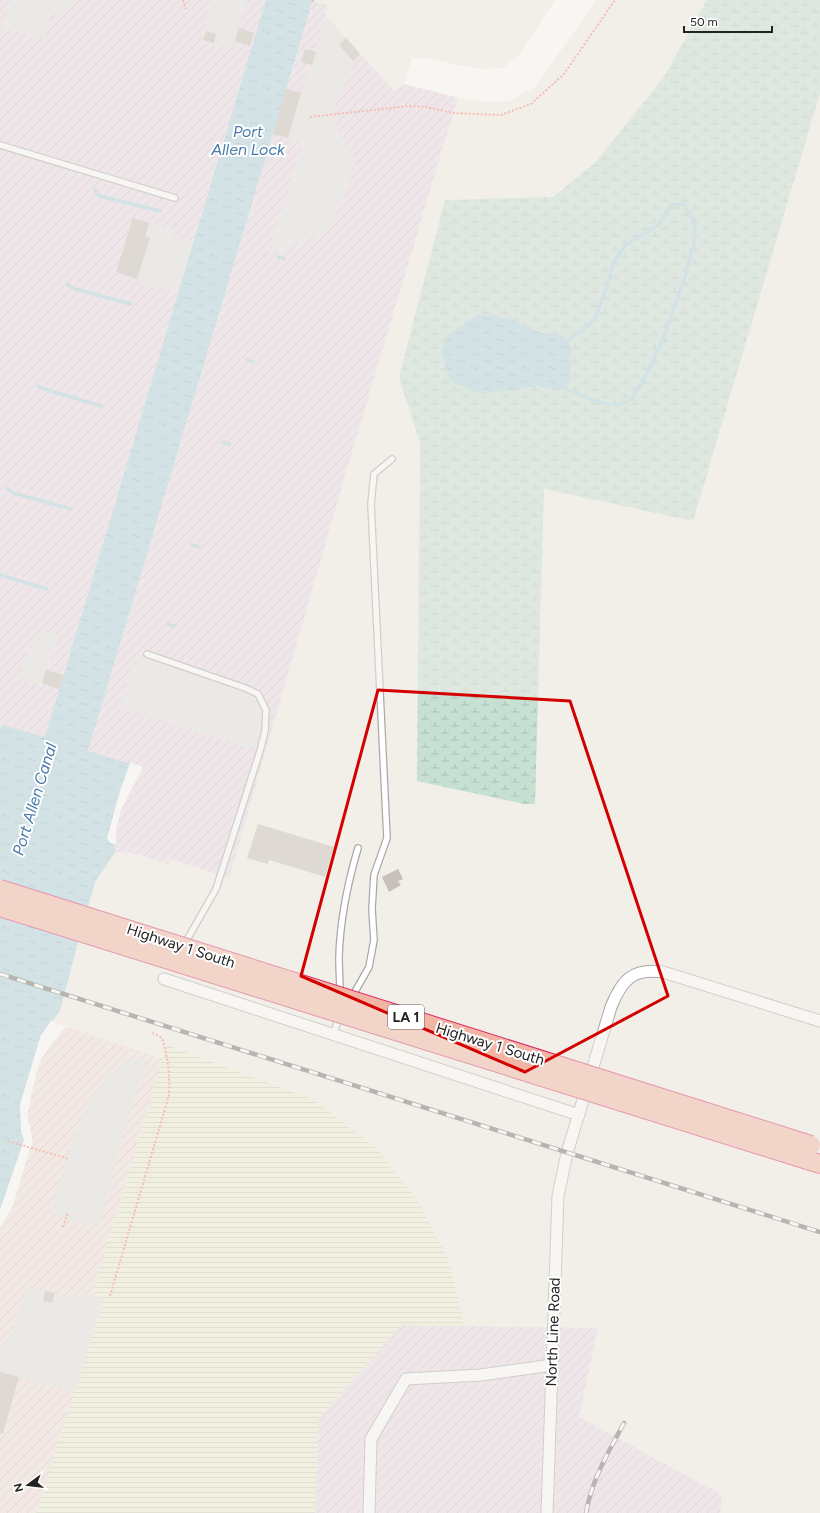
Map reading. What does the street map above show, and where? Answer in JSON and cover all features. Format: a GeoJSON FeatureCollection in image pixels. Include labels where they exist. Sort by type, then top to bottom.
{"type":"FeatureCollection","features":[{"type":"Feature","properties":{"kind":"highway","name":"Highway 1 South"},"geometry":{"type":"LineString","coordinates":[[0,889],[815,1154]]}},
{"type":"Feature","properties":{"kind":"highway"},"geometry":{"type":"LineString","coordinates":[[0,907],[815,1154]]}},
{"type":"Feature","properties":{"kind":"street","name":"North Line Road"},"geometry":{"type":"LineString","coordinates":[[547,1513],[558,1196],[567,1153],[611,1007],[618,990],[623,983],[636,974],[653,971],[663,972],[820,1021]]}},
{"type":"Feature","properties":{"kind":"street"},"geometry":{"type":"LineString","coordinates":[[166,976],[333,1034],[579,1114]]}},
{"type":"Feature","properties":{"kind":"street"},"geometry":{"type":"LineString","coordinates":[[369,1513],[372,1439],[406,1379],[481,1375],[552,1366]]}},
{"type":"Feature","properties":{"kind":"lane"},"geometry":{"type":"LineString","coordinates":[[0,145],[175,198]]}},
{"type":"Feature","properties":{"kind":"lane"},"geometry":{"type":"LineString","coordinates":[[349,1003],[369,967],[374,940],[372,909],[374,875],[387,838],[372,504],[374,474],[392,459]]}},
{"type":"Feature","properties":{"kind":"lane"},"geometry":{"type":"LineString","coordinates":[[147,654],[245,688],[258,694],[266,710],[265,731],[262,744],[216,889],[171,967]]}},
{"type":"Feature","properties":{"kind":"lane"},"geometry":{"type":"LineString","coordinates":[[341,1014],[339,956],[345,904],[358,848]]}},
{"type":"Feature","properties":{"kind":"lane"},"geometry":{"type":"LineString","coordinates":[[333,1034],[345,1008]]}},
{"type":"Feature","properties":{"kind":"path"},"geometry":{"type":"LineString","coordinates":[[183,0],[186,9]]}},
{"type":"Feature","properties":{"kind":"path"},"geometry":{"type":"LineString","coordinates":[[310,117],[409,106],[426,107],[453,113],[501,115],[531,104],[564,74],[615,0]]}},
{"type":"Feature","properties":{"kind":"path"},"geometry":{"type":"LineString","coordinates":[[110,1296],[169,1095],[170,1074],[167,1054],[162,1038],[151,1032]]}},
{"type":"Feature","properties":{"kind":"path"},"geometry":{"type":"LineString","coordinates":[[8,1141],[69,1158]]}},
{"type":"Feature","properties":{"kind":"path"},"geometry":{"type":"LineString","coordinates":[[63,1227],[68,1212]]}},
{"type":"Feature","properties":{"kind":"highlighted area"},"geometry":{"type":"Polygon","coordinates":[[[378,690],[570,701],[668,996],[525,1072],[301,976],[378,690]]]}},
{"type":"Feature","properties":{"kind":"shaded area","name":"Port Allen Lock"},"geometry":{"type":"Polygon","coordinates":[[[0,0],[266,0],[45,737],[0,729],[0,0]]]}},
{"type":"Feature","properties":{"kind":"shaded area"},"geometry":{"type":"Polygon","coordinates":[[[10,0],[75,0],[74,4],[50,17],[44,39],[3,28],[10,0]]]}},
{"type":"Feature","properties":{"kind":"shaded area"},"geometry":{"type":"Polygon","coordinates":[[[220,0],[247,0],[233,47],[217,43],[216,47],[202,43],[211,2],[220,0]]]}},
{"type":"Feature","properties":{"kind":"shaded area","name":"Port Allen Lock"},"geometry":{"type":"Polygon","coordinates":[[[313,2],[328,5],[325,15],[394,91],[404,84],[458,97],[360,425],[229,878],[170,859],[168,864],[128,852],[124,853],[116,851],[111,840],[136,765],[88,751],[313,2]]]}},
{"type":"Feature","properties":{"kind":"shaded area"},"geometry":{"type":"Polygon","coordinates":[[[325,15],[360,54],[349,73],[335,106],[332,121],[356,163],[330,228],[267,257],[303,143],[288,138],[309,67],[311,68],[316,52],[314,51],[325,15]]]}},
{"type":"Feature","properties":{"kind":"shaded area"},"geometry":{"type":"Polygon","coordinates":[[[149,223],[172,229],[174,238],[193,243],[178,293],[149,286],[137,279],[150,238],[145,236],[149,223]]]}},
{"type":"Feature","properties":{"kind":"shaded area"},"geometry":{"type":"Polygon","coordinates":[[[43,630],[58,635],[42,685],[19,679],[33,639],[43,630]]]}},
{"type":"Feature","properties":{"kind":"shaded area"},"geometry":{"type":"Polygon","coordinates":[[[145,653],[257,694],[266,710],[260,751],[120,708],[134,657],[142,659],[145,653]]]}},
{"type":"Feature","properties":{"kind":"shaded area"},"geometry":{"type":"Polygon","coordinates":[[[51,1021],[163,1059],[92,1294],[104,1299],[36,1513],[0,1513],[0,1210],[20,1105],[51,1021]]]}},
{"type":"Feature","properties":{"kind":"shaded area"},"geometry":{"type":"Polygon","coordinates":[[[138,1057],[147,1059],[120,1144],[99,1228],[50,1213],[88,1099],[112,1071],[138,1057]]]}},
{"type":"Feature","properties":{"kind":"shaded area"},"geometry":{"type":"Polygon","coordinates":[[[26,1287],[71,1297],[92,1295],[104,1299],[74,1393],[0,1372],[0,1344],[11,1335],[26,1287]]]}},
{"type":"Feature","properties":{"kind":"shaded area"},"geometry":{"type":"Polygon","coordinates":[[[402,1325],[598,1328],[579,1417],[722,1495],[720,1513],[315,1513],[319,1418],[402,1325]]]}},
{"type":"Feature","properties":{"kind":"green space"},"geometry":{"type":"Polygon","coordinates":[[[707,0],[820,0],[820,93],[693,521],[544,489],[535,804],[524,804],[417,781],[420,443],[399,377],[445,200],[553,197],[595,163],[664,77],[707,0]]]}},
{"type":"Feature","properties":{"kind":"green space"},"geometry":{"type":"Polygon","coordinates":[[[167,1045],[314,1100],[376,1148],[417,1200],[449,1261],[464,1326],[402,1325],[319,1418],[315,1513],[36,1513],[104,1299],[92,1295],[167,1045]]]}},
{"type":"Feature","properties":{"kind":"water","name":"Port Allen Canal"},"geometry":{"type":"Polygon","coordinates":[[[266,0],[313,0],[88,751],[136,765],[111,840],[116,851],[95,882],[60,1011],[41,1035],[20,1105],[24,1141],[0,1210],[0,729],[2,725],[45,737],[266,0]]]}},
{"type":"Feature","properties":{"kind":"water"},"geometry":{"type":"Polygon","coordinates":[[[478,315],[512,320],[541,333],[563,336],[571,347],[570,384],[560,390],[537,386],[480,394],[450,381],[441,350],[449,334],[478,315]]]}},
{"type":"Feature","properties":{"kind":"pier"},"geometry":{"type":"Polygon","coordinates":[[[555,0],[596,0],[536,86],[509,101],[485,102],[460,98],[404,84],[412,58],[429,58],[482,69],[503,68],[518,56],[555,0]]]}},
{"type":"Feature","properties":{"kind":"pier"},"geometry":{"type":"Polygon","coordinates":[[[130,763],[143,767],[121,810],[116,830],[116,844],[110,843],[107,838],[120,791],[130,763]]]}},
{"type":"Feature","properties":{"kind":"pier"},"geometry":{"type":"Polygon","coordinates":[[[51,1021],[66,1026],[40,1061],[27,1116],[32,1142],[12,1208],[0,1227],[0,1210],[24,1140],[21,1131],[20,1105],[41,1035],[51,1021]]]}},
{"type":"Feature","properties":{"kind":"building"},"geometry":{"type":"Polygon","coordinates":[[[239,28],[254,33],[250,46],[235,41],[239,28]]]}},
{"type":"Feature","properties":{"kind":"building"},"geometry":{"type":"Polygon","coordinates":[[[206,31],[216,34],[214,43],[203,40],[206,31]]]}},
{"type":"Feature","properties":{"kind":"building"},"geometry":{"type":"Polygon","coordinates":[[[346,38],[360,54],[353,61],[339,45],[346,38]]]}},
{"type":"Feature","properties":{"kind":"building"},"geometry":{"type":"Polygon","coordinates":[[[305,49],[316,52],[312,65],[301,62],[305,49]]]}},
{"type":"Feature","properties":{"kind":"building"},"geometry":{"type":"Polygon","coordinates":[[[286,89],[301,93],[288,138],[273,134],[286,89]]]}},
{"type":"Feature","properties":{"kind":"building"},"geometry":{"type":"Polygon","coordinates":[[[133,218],[149,223],[145,236],[150,238],[137,279],[116,272],[133,218]]]}},
{"type":"Feature","properties":{"kind":"building"},"geometry":{"type":"Polygon","coordinates":[[[46,670],[64,675],[59,689],[42,683],[46,670]]]}},
{"type":"Feature","properties":{"kind":"building"},"geometry":{"type":"Polygon","coordinates":[[[258,824],[334,847],[325,877],[269,860],[268,864],[247,858],[258,824]]]}},
{"type":"Feature","properties":{"kind":"building"},"geometry":{"type":"Polygon","coordinates":[[[398,869],[403,879],[398,881],[401,885],[389,892],[382,877],[398,869]]]}},
{"type":"Feature","properties":{"kind":"building"},"geometry":{"type":"Polygon","coordinates":[[[45,1291],[55,1293],[52,1303],[43,1301],[45,1291]]]}},
{"type":"Feature","properties":{"kind":"building"},"geometry":{"type":"Polygon","coordinates":[[[0,1372],[19,1377],[3,1434],[0,1433],[0,1372]]]}},
{"type":"Feature","properties":{"kind":"waterway"},"geometry":{"type":"LineString","coordinates":[[95,189],[99,196],[160,211]]}},
{"type":"Feature","properties":{"kind":"waterway"},"geometry":{"type":"LineString","coordinates":[[564,388],[584,397],[606,404],[620,405],[632,399],[648,372],[666,331],[684,280],[694,242],[695,229],[692,217],[683,204],[671,205],[658,225],[625,246],[614,261],[595,319],[567,341]]}},
{"type":"Feature","properties":{"kind":"waterway"},"geometry":{"type":"LineString","coordinates":[[278,257],[284,259]]}},
{"type":"Feature","properties":{"kind":"waterway"},"geometry":{"type":"LineString","coordinates":[[67,284],[72,288],[131,304]]}},
{"type":"Feature","properties":{"kind":"waterway"},"geometry":{"type":"LineString","coordinates":[[247,360],[253,362]]}},
{"type":"Feature","properties":{"kind":"waterway"},"geometry":{"type":"LineString","coordinates":[[38,386],[101,406]]}},
{"type":"Feature","properties":{"kind":"waterway"},"geometry":{"type":"LineString","coordinates":[[223,442],[229,444]]}},
{"type":"Feature","properties":{"kind":"waterway"},"geometry":{"type":"LineString","coordinates":[[7,488],[13,493],[71,509]]}},
{"type":"Feature","properties":{"kind":"waterway"},"geometry":{"type":"LineString","coordinates":[[192,545],[199,547]]}},
{"type":"Feature","properties":{"kind":"waterway"},"geometry":{"type":"LineString","coordinates":[[0,575],[47,589]]}},
{"type":"Feature","properties":{"kind":"waterway"},"geometry":{"type":"LineString","coordinates":[[168,624],[174,626]]}},
{"type":"Feature","properties":{"kind":"railway"},"geometry":{"type":"LineString","coordinates":[[0,974],[820,1232]]}},
{"type":"Feature","properties":{"kind":"railway"},"geometry":{"type":"LineString","coordinates":[[586,1513],[596,1477],[624,1423]]}}]}
